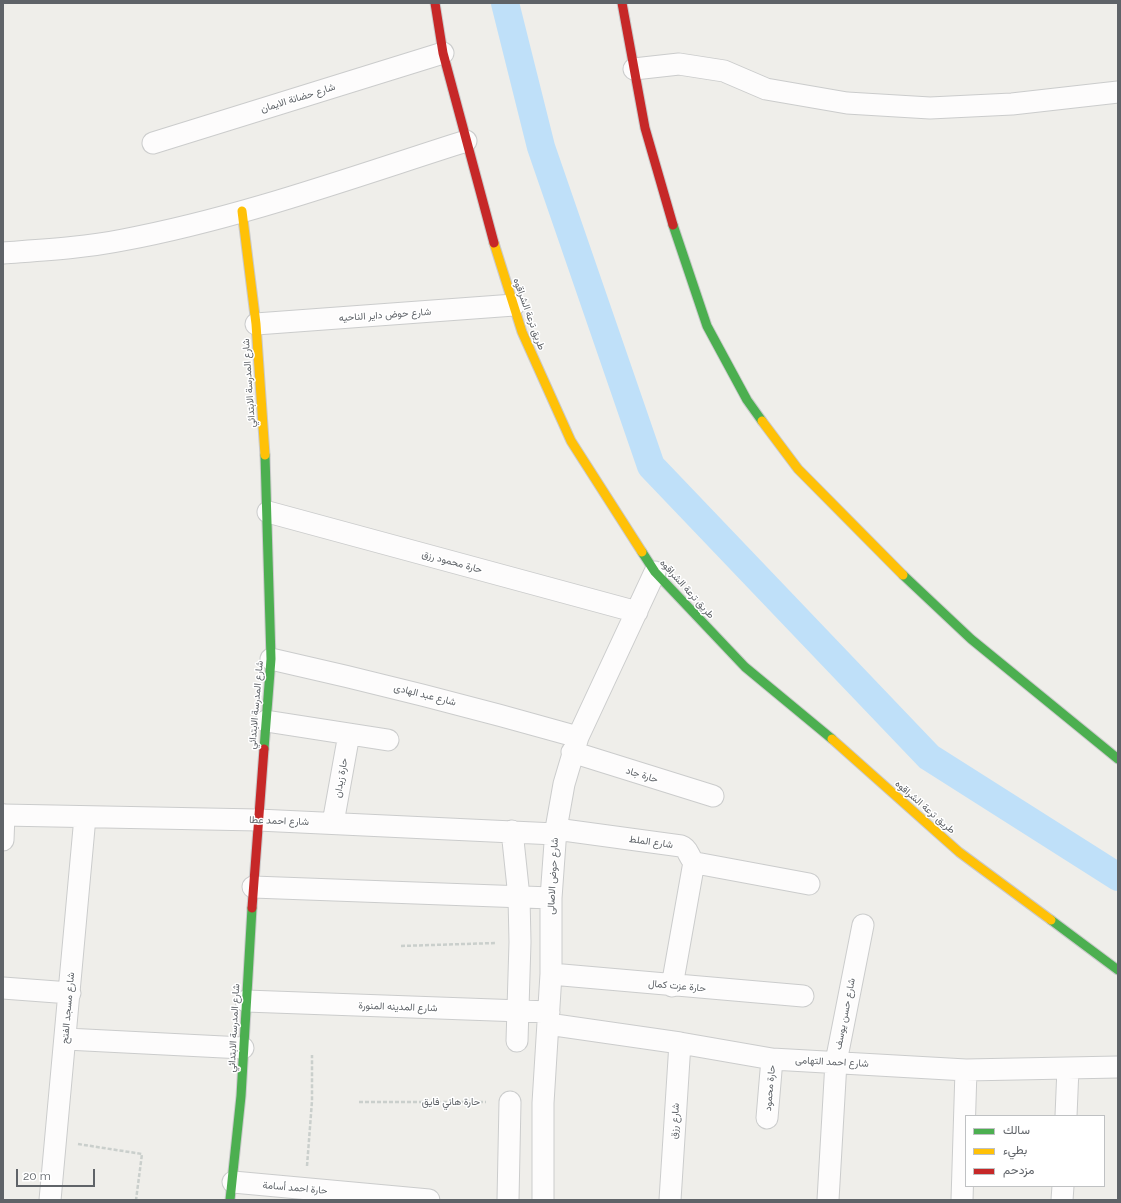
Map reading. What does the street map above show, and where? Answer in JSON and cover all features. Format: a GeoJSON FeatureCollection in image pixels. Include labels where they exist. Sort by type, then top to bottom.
{"type":"FeatureCollection","features":[{"type":"Feature","properties":{"kind":"street","name":"طريق ترعة الشراقوه"},"geometry":{"type":"LineString","coordinates":[[435,3],[442,54],[492,240],[522,332],[572,441],[655,572],[745,667],[818,727],[959,852],[1118,970]]}},
{"type":"Feature","properties":{"kind":"street"},"geometry":{"type":"LineString","coordinates":[[622,3],[645,128],[679,245],[707,326],[748,400],[798,468],[896,569],[971,639],[1118,759]]}},
{"type":"Feature","properties":{"kind":"street","name":"شارع حضانة الايمان"},"geometry":{"type":"LineString","coordinates":[[153,143],[442,54]]}},
{"type":"Feature","properties":{"kind":"street"},"geometry":{"type":"LineString","coordinates":[[634,69],[679,64],[724,71],[766,89],[847,103],[930,108],[1012,104],[1118,92]]}},
{"type":"Feature","properties":{"kind":"street"},"geometry":{"type":"LineString","coordinates":[[3,253],[62,249],[122,240],[183,228],[466,141]]}},
{"type":"Feature","properties":{"kind":"street","name":"شارع المدرسة الابتدائي"},"geometry":{"type":"LineString","coordinates":[[231,1191],[241,1096],[253,887],[271,659],[268,512],[256,324],[242,211]]}},
{"type":"Feature","properties":{"kind":"street","name":"شارع حوض داير الناحيه"},"geometry":{"type":"LineString","coordinates":[[256,324],[514,305]]}},
{"type":"Feature","properties":{"kind":"street","name":"حارة محمود رزق"},"geometry":{"type":"LineString","coordinates":[[268,512],[637,612]]}},
{"type":"Feature","properties":{"kind":"street","name":"شارع حوض الاصالى"},"geometry":{"type":"LineString","coordinates":[[544,1200],[543,1103],[551,974],[551,898],[555,832],[564,784],[575,745],[655,572]]}},
{"type":"Feature","properties":{"kind":"street","name":"شارع عبد الهادى"},"geometry":{"type":"LineString","coordinates":[[271,659],[374,682],[476,708],[575,745]]}},
{"type":"Feature","properties":{"kind":"street"},"geometry":{"type":"LineString","coordinates":[[266,721],[388,740]]}},
{"type":"Feature","properties":{"kind":"street","name":"حارة زيدان"},"geometry":{"type":"LineString","coordinates":[[333,823],[349,734]]}},
{"type":"Feature","properties":{"kind":"street","name":"حارة جاد"},"geometry":{"type":"LineString","coordinates":[[575,745],[712,796]]}},
{"type":"Feature","properties":{"kind":"street"},"geometry":{"type":"LineString","coordinates":[[3,840],[4,815]]}},
{"type":"Feature","properties":{"kind":"street","name":"شارع احمد عطا"},"geometry":{"type":"LineString","coordinates":[[4,815],[258,820],[555,832]]}},
{"type":"Feature","properties":{"kind":"street","name":"شارع مسجد الفتح"},"geometry":{"type":"LineString","coordinates":[[50,1200],[66,1039],[85,817]]}},
{"type":"Feature","properties":{"kind":"street"},"geometry":{"type":"LineString","coordinates":[[512,831],[519,897],[520,942],[517,1041]]}},
{"type":"Feature","properties":{"kind":"street","name":"شارع الملط"},"geometry":{"type":"LineString","coordinates":[[555,832],[681,846],[688,850],[694,862]]}},
{"type":"Feature","properties":{"kind":"street"},"geometry":{"type":"LineString","coordinates":[[672,986],[694,862],[809,884]]}},
{"type":"Feature","properties":{"kind":"street"},"geometry":{"type":"LineString","coordinates":[[253,887],[551,898]]}},
{"type":"Feature","properties":{"kind":"street","name":"شارع حسن يوسف"},"geometry":{"type":"LineString","coordinates":[[828,1200],[836,1062],[863,925]]}},
{"type":"Feature","properties":{"kind":"street","name":"حارة عزت كمال"},"geometry":{"type":"LineString","coordinates":[[551,974],[672,986],[802,996]]}},
{"type":"Feature","properties":{"kind":"street"},"geometry":{"type":"LineString","coordinates":[[3,988],[70,993]]}},
{"type":"Feature","properties":{"kind":"street","name":"شارع المدينه المنورة"},"geometry":{"type":"LineString","coordinates":[[246,1001],[518,1011],[548,1018]]}},
{"type":"Feature","properties":{"kind":"street","name":"شارع احمد التهامى"},"geometry":{"type":"LineString","coordinates":[[548,1018],[772,1058],[966,1070],[1118,1067]]}},
{"type":"Feature","properties":{"kind":"street"},"geometry":{"type":"LineString","coordinates":[[66,1039],[243,1048]]}},
{"type":"Feature","properties":{"kind":"street","name":"شارع رزق"},"geometry":{"type":"LineString","coordinates":[[670,1200],[680,1042]]}},
{"type":"Feature","properties":{"kind":"street","name":"حارة محمود"},"geometry":{"type":"LineString","coordinates":[[767,1118],[772,1058]]}},
{"type":"Feature","properties":{"kind":"street"},"geometry":{"type":"LineString","coordinates":[[1066,1115],[1068,1068]]}},
{"type":"Feature","properties":{"kind":"street"},"geometry":{"type":"LineString","coordinates":[[962,1200],[966,1070]]}},
{"type":"Feature","properties":{"kind":"street"},"geometry":{"type":"LineString","coordinates":[[508,1200],[510,1102]]}},
{"type":"Feature","properties":{"kind":"street"},"geometry":{"type":"LineString","coordinates":[[1062,1200],[1063,1187]]}},
{"type":"Feature","properties":{"kind":"street","name":"حارة احمد أسامة"},"geometry":{"type":"LineString","coordinates":[[231,1191],[314,1193],[429,1200]]}},
{"type":"Feature","properties":{"kind":"path"},"geometry":{"type":"LineString","coordinates":[[401,946],[520,942]]}},
{"type":"Feature","properties":{"kind":"path"},"geometry":{"type":"LineString","coordinates":[[312,1055],[314,1193]]}},
{"type":"Feature","properties":{"kind":"path","name":"حارة هاني فايق"},"geometry":{"type":"LineString","coordinates":[[359,1102],[510,1102]]}},
{"type":"Feature","properties":{"kind":"path"},"geometry":{"type":"LineString","coordinates":[[56,1140],[142,1154],[136,1200]]}},
{"type":"Feature","properties":{"kind":"waterway"},"geometry":{"type":"LineString","coordinates":[[505,3],[541,147],[651,466],[929,757],[1118,877]]}},
{"type":"Feature","properties":{"kind":"traffic: fast"},"geometry":{"type":"LineString","coordinates":[[673,225],[707,326],[747,400],[762,421]]}},
{"type":"Feature","properties":{"kind":"traffic: fast"},"geometry":{"type":"LineString","coordinates":[[264,749],[271,659],[265,455]]}},
{"type":"Feature","properties":{"kind":"traffic: fast"},"geometry":{"type":"LineString","coordinates":[[642,552],[655,572],[745,667],[832,739]]}},
{"type":"Feature","properties":{"kind":"traffic: fast"},"geometry":{"type":"LineString","coordinates":[[903,575],[971,639],[1118,759]]}},
{"type":"Feature","properties":{"kind":"traffic: fast"},"geometry":{"type":"LineString","coordinates":[[230,1200],[241,1096],[252,908]]}},
{"type":"Feature","properties":{"kind":"traffic: fast"},"geometry":{"type":"LineString","coordinates":[[1051,920],[1118,970]]}},
{"type":"Feature","properties":{"kind":"traffic: slow"},"geometry":{"type":"LineString","coordinates":[[242,211],[256,324],[265,455]]}},
{"type":"Feature","properties":{"kind":"traffic: slow"},"geometry":{"type":"LineString","coordinates":[[494,243],[522,332],[571,441],[642,552]]}},
{"type":"Feature","properties":{"kind":"traffic: slow"},"geometry":{"type":"LineString","coordinates":[[762,421],[798,469],[903,575]]}},
{"type":"Feature","properties":{"kind":"traffic: slow"},"geometry":{"type":"LineString","coordinates":[[832,739],[959,852],[1051,920]]}},
{"type":"Feature","properties":{"kind":"traffic: jam"},"geometry":{"type":"LineString","coordinates":[[435,3],[443,53],[494,243]]}},
{"type":"Feature","properties":{"kind":"traffic: jam"},"geometry":{"type":"LineString","coordinates":[[622,3],[645,128],[673,225]]}},
{"type":"Feature","properties":{"kind":"traffic: jam"},"geometry":{"type":"LineString","coordinates":[[252,908],[264,749]]}}]}
